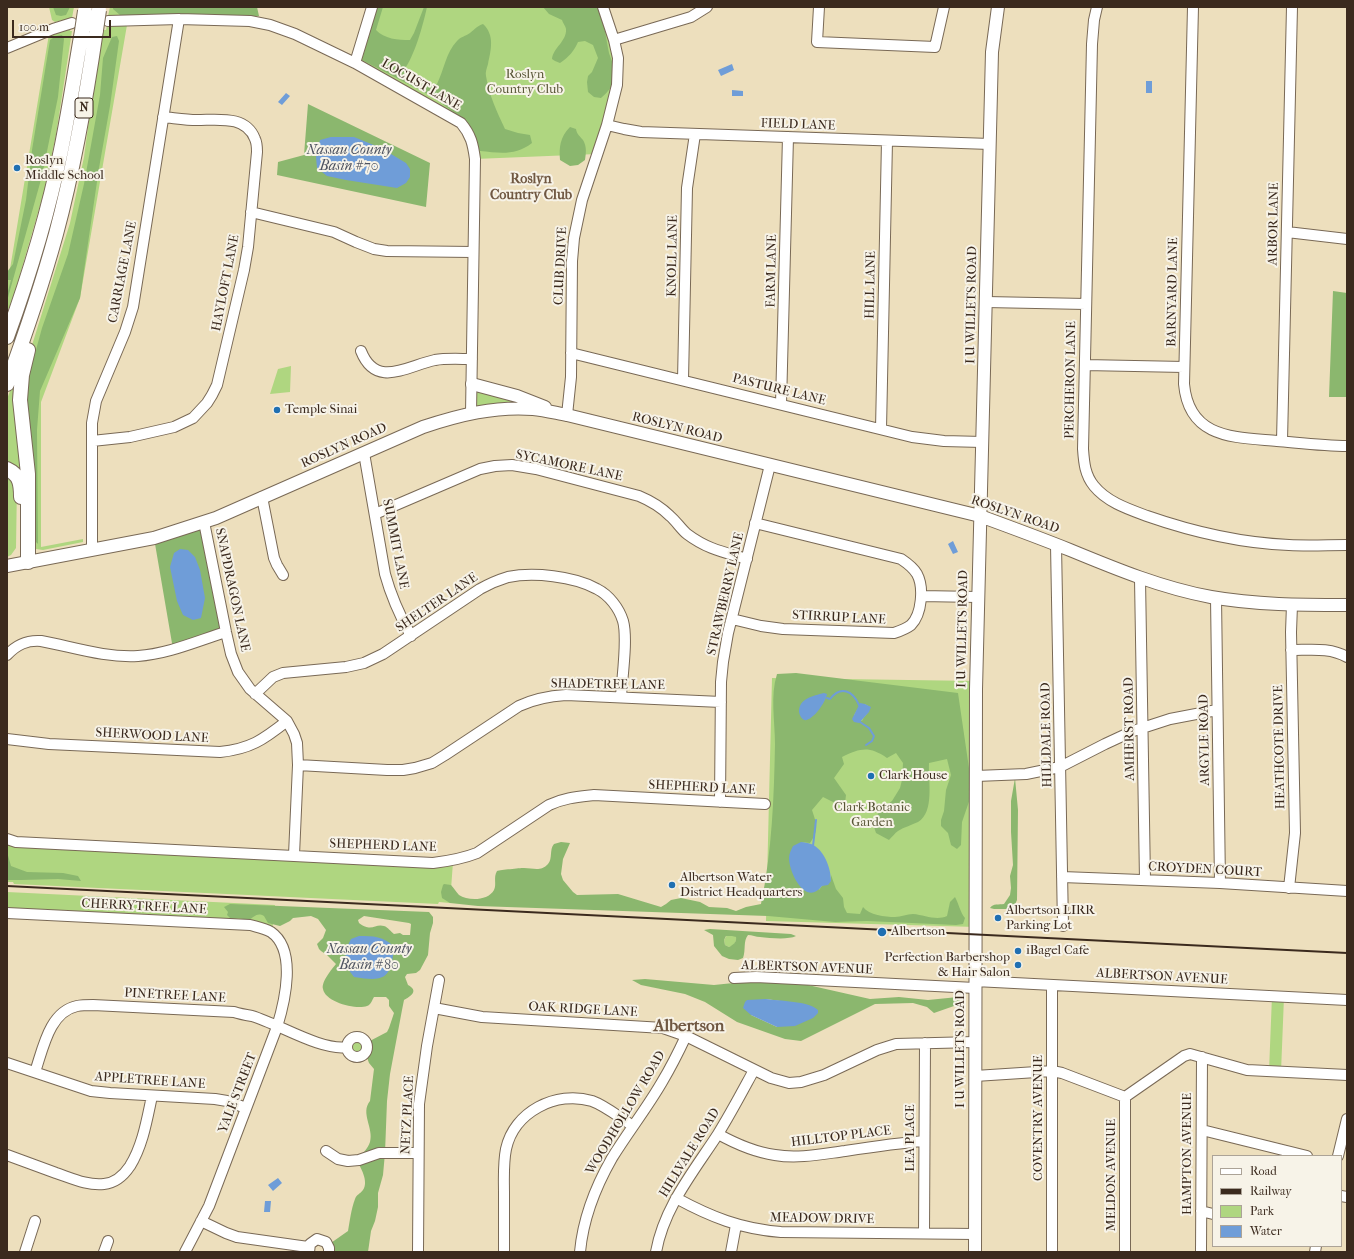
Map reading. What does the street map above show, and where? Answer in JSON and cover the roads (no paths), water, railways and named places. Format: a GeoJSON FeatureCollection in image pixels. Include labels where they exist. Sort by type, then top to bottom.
{"type":"FeatureCollection","features":[{"type":"Feature","properties":{"kind":"highway","name":"N"},"geometry":{"type":"LineString","coordinates":[[7,337],[40,237],[56,174],[66,127],[77,27],[85,9]]}},
{"type":"Feature","properties":{"kind":"highway","name":"N"},"geometry":{"type":"LineString","coordinates":[[7,384],[42,281],[58,227],[74,159],[96,30],[102,13]]}},
{"type":"Feature","properties":{"kind":"highway"},"geometry":{"type":"LineString","coordinates":[[26,563],[28,474],[21,421],[20,392],[42,281]]}},
{"type":"Feature","properties":{"kind":"highway"},"geometry":{"type":"LineString","coordinates":[[7,329],[16,313]]}},
{"type":"Feature","properties":{"kind":"highway"},"geometry":{"type":"LineString","coordinates":[[7,469],[17,476],[20,484],[21,552],[26,563]]}},
{"type":"Feature","properties":{"kind":"main road","name":"I U WILLETS ROAD"},"geometry":{"type":"LineString","coordinates":[[974,1252],[977,596],[992,46],[998,7]]}},
{"type":"Feature","properties":{"kind":"main road"},"geometry":{"type":"LineString","coordinates":[[472,384],[518,396],[567,415]]}},
{"type":"Feature","properties":{"kind":"main road","name":"ROSLYN ROAD"},"geometry":{"type":"LineString","coordinates":[[7,566],[154,538],[204,522],[423,427],[454,417],[488,410],[534,409],[567,415],[980,516],[1140,579],[1178,590],[1241,602],[1292,605],[1347,605]]}},
{"type":"Feature","properties":{"kind":"street"},"geometry":{"type":"LineString","coordinates":[[355,63],[372,7]]}},
{"type":"Feature","properties":{"kind":"street","name":"CLUB DRIVE"},"geometry":{"type":"LineString","coordinates":[[567,415],[571,377],[572,261],[574,238],[582,200],[607,125],[617,84],[618,58],[614,40],[603,7]]}},
{"type":"Feature","properties":{"kind":"street"},"geometry":{"type":"LineString","coordinates":[[614,40],[691,17],[707,7]]}},
{"type":"Feature","properties":{"kind":"street"},"geometry":{"type":"LineString","coordinates":[[819,7],[817,42],[935,47],[944,7]]}},
{"type":"Feature","properties":{"kind":"street","name":"PERCHERON LANE"},"geometry":{"type":"LineString","coordinates":[[1097,7],[1094,20],[1092,44],[1083,449],[1084,467],[1088,477],[1094,486],[1109,500],[1136,512],[1197,531],[1231,538],[1290,545],[1347,545]]}},
{"type":"Feature","properties":{"kind":"street","name":"BARNYARD LANE"},"geometry":{"type":"LineString","coordinates":[[1194,7],[1184,367],[1186,401],[1192,413],[1205,426],[1223,435],[1282,442],[1347,446]]}},
{"type":"Feature","properties":{"kind":"street","name":"ARBOR LANE"},"geometry":{"type":"LineString","coordinates":[[1282,442],[1292,7]]}},
{"type":"Feature","properties":{"kind":"street","name":"LOCUST LANE"},"geometry":{"type":"LineString","coordinates":[[102,13],[179,19],[250,21],[270,26],[295,34],[355,63],[461,123],[468,132],[473,144],[475,159],[471,413]]}},
{"type":"Feature","properties":{"kind":"street","name":"CARRIAGE LANE"},"geometry":{"type":"LineString","coordinates":[[92,550],[92,423],[96,401],[126,332],[133,306],[179,19]]}},
{"type":"Feature","properties":{"kind":"street"},"geometry":{"type":"LineString","coordinates":[[7,48],[53,29],[77,27]]}},
{"type":"Feature","properties":{"kind":"street","name":"HAYLOFT LANE"},"geometry":{"type":"LineString","coordinates":[[92,441],[130,437],[174,428],[193,418],[207,403],[217,385],[244,270],[248,247],[257,152],[255,139],[249,129],[241,123],[230,120],[193,120],[163,117]]}},
{"type":"Feature","properties":{"kind":"street","name":"FIELD LANE"},"geometry":{"type":"LineString","coordinates":[[607,125],[624,130],[641,132],[990,144]]}},
{"type":"Feature","properties":{"kind":"street","name":"KNOLL LANE"},"geometry":{"type":"LineString","coordinates":[[683,380],[688,188],[695,134]]}},
{"type":"Feature","properties":{"kind":"street","name":"FARM LANE"},"geometry":{"type":"LineString","coordinates":[[781,404],[788,137]]}},
{"type":"Feature","properties":{"kind":"street","name":"HILL LANE"},"geometry":{"type":"LineString","coordinates":[[881,429],[888,141]]}},
{"type":"Feature","properties":{"kind":"street"},"geometry":{"type":"LineString","coordinates":[[251,212],[334,232],[374,249],[400,252],[473,252]]}},
{"type":"Feature","properties":{"kind":"street"},"geometry":{"type":"LineString","coordinates":[[1287,232],[1347,239]]}},
{"type":"Feature","properties":{"kind":"street"},"geometry":{"type":"LineString","coordinates":[[986,302],[1086,304]]}},
{"type":"Feature","properties":{"kind":"street"},"geometry":{"type":"LineString","coordinates":[[360,351],[363,358],[372,367],[389,373],[399,372],[436,360],[472,359]]}},
{"type":"Feature","properties":{"kind":"street","name":"PASTURE LANE"},"geometry":{"type":"LineString","coordinates":[[571,353],[929,440],[982,442]]}},
{"type":"Feature","properties":{"kind":"street"},"geometry":{"type":"LineString","coordinates":[[1085,365],[1184,367]]}},
{"type":"Feature","properties":{"kind":"street","name":"SUMMIT LANE"},"geometry":{"type":"LineString","coordinates":[[364,453],[385,574],[390,593],[411,636]]}},
{"type":"Feature","properties":{"kind":"street","name":"SYCAMORE LANE"},"geometry":{"type":"LineString","coordinates":[[375,514],[480,469],[512,465],[543,471],[639,496],[662,509],[686,532],[705,546],[747,559]]}},
{"type":"Feature","properties":{"kind":"street","name":"STRAWBERRY LANE"},"geometry":{"type":"LineString","coordinates":[[720,802],[723,662],[732,619],[770,465]]}},
{"type":"Feature","properties":{"kind":"street"},"geometry":{"type":"LineString","coordinates":[[262,497],[274,558],[284,575]]}},
{"type":"Feature","properties":{"kind":"street","name":"SNAPDRAGON LANE"},"geometry":{"type":"LineString","coordinates":[[204,522],[226,632],[231,654],[238,672],[250,689],[287,721],[297,743],[298,765],[294,855]]}},
{"type":"Feature","properties":{"kind":"street","name":"STIRRUP LANE"},"geometry":{"type":"LineString","coordinates":[[732,619],[761,626],[783,629],[894,633],[906,629],[915,619],[919,610],[921,596],[917,574],[901,559],[755,524]]}},
{"type":"Feature","properties":{"kind":"street","name":"HILLDALE ROAD"},"geometry":{"type":"LineString","coordinates":[[1056,545],[1063,926]]}},
{"type":"Feature","properties":{"kind":"street","name":"SHELTER LANE"},"geometry":{"type":"LineString","coordinates":[[255,694],[273,677],[283,674],[346,667],[364,663],[383,654],[491,583],[522,575],[545,575],[588,584],[598,589],[609,598],[619,612],[623,623],[625,638],[621,697]]}},
{"type":"Feature","properties":{"kind":"street","name":"AMHERST ROAD"},"geometry":{"type":"LineString","coordinates":[[1140,579],[1145,880]]}},
{"type":"Feature","properties":{"kind":"street"},"geometry":{"type":"LineString","coordinates":[[921,596],[977,596]]}},
{"type":"Feature","properties":{"kind":"street","name":"ARGYLE ROAD"},"geometry":{"type":"LineString","coordinates":[[1216,598],[1220,883]]}},
{"type":"Feature","properties":{"kind":"street","name":"HEATHCOTE DRIVE"},"geometry":{"type":"LineString","coordinates":[[1289,888],[1295,833],[1291,650],[1292,605]]}},
{"type":"Feature","properties":{"kind":"street"},"geometry":{"type":"LineString","coordinates":[[7,655],[20,644],[32,640],[109,655],[138,656],[173,649],[226,632]]}},
{"type":"Feature","properties":{"kind":"street"},"geometry":{"type":"LineString","coordinates":[[1291,650],[1326,650],[1336,652],[1347,657]]}},
{"type":"Feature","properties":{"kind":"street","name":"SHADETREE LANE"},"geometry":{"type":"LineString","coordinates":[[298,765],[387,770],[415,768],[432,762],[445,755],[505,714],[529,701],[550,696],[566,695],[721,702]]}},
{"type":"Feature","properties":{"kind":"street"},"geometry":{"type":"LineString","coordinates":[[976,776],[1026,774],[1060,767],[1133,731],[1170,719],[1217,710]]}},
{"type":"Feature","properties":{"kind":"street","name":"SHERWOOD LANE"},"geometry":{"type":"LineString","coordinates":[[7,739],[48,744],[220,752],[237,750],[251,746],[268,736],[287,721]]}},
{"type":"Feature","properties":{"kind":"street","name":"SHEPHERD LANE"},"geometry":{"type":"LineString","coordinates":[[7,840],[16,842],[433,862],[465,858],[477,853],[549,805],[571,797],[594,795],[765,804]]}},
{"type":"Feature","properties":{"kind":"street","name":"CROYDEN COURT"},"geometry":{"type":"LineString","coordinates":[[1062,877],[1220,883],[1347,891]]}},
{"type":"Feature","properties":{"kind":"street","name":"CHERRYTREE LANE"},"geometry":{"type":"LineString","coordinates":[[7,913],[250,925],[263,928],[272,933],[276,938]]}},
{"type":"Feature","properties":{"kind":"street","name":"YALE STREET"},"geometry":{"type":"LineString","coordinates":[[185,1252],[209,1206],[277,1026],[284,996],[287,961],[284,950],[276,938]]}},
{"type":"Feature","properties":{"kind":"street","name":"ALBERTSON AVENUE"},"geometry":{"type":"LineString","coordinates":[[734,978],[756,977],[975,985],[1052,985],[1347,1000]]}},
{"type":"Feature","properties":{"kind":"street","name":"NETZ PLACE"},"geometry":{"type":"LineString","coordinates":[[418,1252],[419,1104],[439,980]]}},
{"type":"Feature","properties":{"kind":"street","name":"COVENTRY AVENUE"},"geometry":{"type":"LineString","coordinates":[[1052,985],[1052,1252]]}},
{"type":"Feature","properties":{"kind":"street","name":"PINETREE LANE"},"geometry":{"type":"LineString","coordinates":[[35,1072],[50,1029],[54,1022],[63,1013],[78,1006],[93,1005],[234,1012],[253,1016],[324,1044],[347,1047]]}},
{"type":"Feature","properties":{"kind":"street","name":"OAK RIDGE LANE"},"geometry":{"type":"LineString","coordinates":[[434,1008],[482,1017],[656,1027],[686,1036],[754,1070],[780,1081],[789,1083],[801,1082],[824,1075],[863,1056],[888,1046],[925,1042],[975,1042]]}},
{"type":"Feature","properties":{"kind":"street","name":"WOODHOLLOW ROAD"},"geometry":{"type":"LineString","coordinates":[[580,1252],[586,1220],[596,1189],[613,1157],[662,1082],[686,1036]]}},
{"type":"Feature","properties":{"kind":"street","name":"LEA PLACE"},"geometry":{"type":"LineString","coordinates":[[924,1233],[925,1042]]}},
{"type":"Feature","properties":{"kind":"street"},"geometry":{"type":"LineString","coordinates":[[975,1076],[1052,1072],[1073,1076],[1125,1097],[1184,1056],[1190,1054],[1247,1070],[1347,1075]]}},
{"type":"Feature","properties":{"kind":"street","name":"HAMPTON AVENUE"},"geometry":{"type":"LineString","coordinates":[[1201,1252],[1202,1057]]}},
{"type":"Feature","properties":{"kind":"street","name":"APPLETREE LANE"},"geometry":{"type":"LineString","coordinates":[[7,1063],[90,1091],[215,1099],[227,1101],[246,1108]]}},
{"type":"Feature","properties":{"kind":"street","name":"HILLVALE ROAD"},"geometry":{"type":"LineString","coordinates":[[656,1252],[661,1230],[676,1198],[733,1110],[754,1070]]}},
{"type":"Feature","properties":{"kind":"street"},"geometry":{"type":"LineString","coordinates":[[7,1156],[80,1181],[96,1185],[110,1183],[121,1177],[132,1162],[144,1133],[152,1096]]}},
{"type":"Feature","properties":{"kind":"street","name":"MELDON AVENUE"},"geometry":{"type":"LineString","coordinates":[[1125,1097],[1125,1252]]}},
{"type":"Feature","properties":{"kind":"street"},"geometry":{"type":"LineString","coordinates":[[504,1252],[504,1169],[506,1149],[509,1140],[522,1119],[546,1103],[563,1099],[580,1099],[597,1103],[633,1126]]}},
{"type":"Feature","properties":{"kind":"street"},"geometry":{"type":"LineString","coordinates":[[1338,1155],[1347,1119]]}},
{"type":"Feature","properties":{"kind":"street"},"geometry":{"type":"LineString","coordinates":[[1202,1130],[1303,1155]]}},
{"type":"Feature","properties":{"kind":"street","name":"HILLTOP PLACE"},"geometry":{"type":"LineString","coordinates":[[718,1134],[750,1150],[789,1157],[811,1156],[924,1141]]}},
{"type":"Feature","properties":{"kind":"street"},"geometry":{"type":"LineString","coordinates":[[326,1151],[332,1156],[343,1161],[358,1160],[379,1154],[418,1153]]}},
{"type":"Feature","properties":{"kind":"street","name":"MEADOW DRIVE"},"geometry":{"type":"LineString","coordinates":[[676,1198],[715,1218],[736,1225],[781,1232],[975,1234]]}},
{"type":"Feature","properties":{"kind":"street"},"geometry":{"type":"LineString","coordinates":[[1201,1211],[1212,1214]]}},
{"type":"Feature","properties":{"kind":"street"},"geometry":{"type":"LineString","coordinates":[[25,1252],[35,1221]]}},
{"type":"Feature","properties":{"kind":"street"},"geometry":{"type":"LineString","coordinates":[[201,1221],[237,1237],[309,1250],[314,1240],[321,1239],[328,1245],[329,1252]]}},
{"type":"Feature","properties":{"kind":"street"},"geometry":{"type":"LineString","coordinates":[[731,1252],[736,1225]]}},
{"type":"Feature","properties":{"kind":"street"},"geometry":{"type":"LineString","coordinates":[[104,1252],[108,1240]]}},
{"type":"Feature","properties":{"kind":"water"},"geometry":{"type":"Polygon","coordinates":[[[732,64],[734,70],[721,76],[718,70],[732,64]]]}},
{"type":"Feature","properties":{"kind":"water"},"geometry":{"type":"Polygon","coordinates":[[[1146,81],[1152,81],[1152,93],[1146,93],[1146,81]]]}},
{"type":"Feature","properties":{"kind":"water"},"geometry":{"type":"Polygon","coordinates":[[[732,90],[743,91],[743,96],[732,96],[732,90]]]}},
{"type":"Feature","properties":{"kind":"water"},"geometry":{"type":"Polygon","coordinates":[[[286,93],[290,96],[282,105],[278,102],[286,93]]]}},
{"type":"Feature","properties":{"kind":"water","name":"Nassau County Basin #70"},"geometry":{"type":"Polygon","coordinates":[[[331,137],[354,137],[381,148],[406,163],[410,169],[410,177],[406,183],[397,188],[327,176],[317,168],[316,157],[320,140],[331,137]]]}},
{"type":"Feature","properties":{"kind":"water"},"geometry":{"type":"Polygon","coordinates":[[[953,541],[958,552],[953,554],[948,544],[953,541]]]}},
{"type":"Feature","properties":{"kind":"water"},"geometry":{"type":"Polygon","coordinates":[[[180,549],[188,550],[195,557],[200,570],[205,598],[201,618],[193,620],[183,615],[177,601],[170,567],[174,553],[180,549]]]}},
{"type":"Feature","properties":{"kind":"water"},"geometry":{"type":"Polygon","coordinates":[[[824,693],[827,694],[818,711],[811,718],[804,720],[799,712],[801,704],[807,698],[824,693]]]}},
{"type":"Feature","properties":{"kind":"water"},"geometry":{"type":"Polygon","coordinates":[[[860,703],[871,707],[869,712],[859,723],[854,722],[852,719],[860,703]]]}},
{"type":"Feature","properties":{"kind":"water"},"geometry":{"type":"Polygon","coordinates":[[[801,842],[816,846],[823,854],[830,870],[831,881],[828,885],[822,886],[816,891],[810,893],[800,886],[795,879],[790,864],[789,858],[793,846],[801,842]]]}},
{"type":"Feature","properties":{"kind":"water","name":"Nassau County Basin #80"},"geometry":{"type":"Polygon","coordinates":[[[359,936],[382,939],[394,947],[391,966],[384,976],[373,979],[354,977],[345,965],[346,949],[351,939],[359,936]]]}},
{"type":"Feature","properties":{"kind":"water"},"geometry":{"type":"Polygon","coordinates":[[[766,999],[808,1005],[818,1010],[818,1013],[813,1018],[795,1026],[777,1027],[751,1015],[743,1008],[747,1000],[766,999]]]}},
{"type":"Feature","properties":{"kind":"water"},"geometry":{"type":"Polygon","coordinates":[[[278,1178],[282,1183],[273,1191],[268,1185],[278,1178]]]}},
{"type":"Feature","properties":{"kind":"water"},"geometry":{"type":"Polygon","coordinates":[[[265,1201],[271,1201],[270,1212],[264,1212],[265,1201]]]}},
{"type":"Feature","properties":{"kind":"waterway"},"geometry":{"type":"LineString","coordinates":[[827,698],[830,699],[838,692],[842,691],[850,693],[859,705]]}},
{"type":"Feature","properties":{"kind":"waterway"},"geometry":{"type":"LineString","coordinates":[[860,719],[860,722],[869,728],[874,736],[872,741],[866,745]]}},
{"type":"Feature","properties":{"kind":"waterway"},"geometry":{"type":"LineString","coordinates":[[813,846],[816,820]]}},
{"type":"Feature","properties":{"kind":"railway"},"geometry":{"type":"LineString","coordinates":[[7,886],[1347,953]]}},
{"type":"Feature","properties":{"kind":"place","name":"Roslyn Middle School"},"geometry":{"type":"Point","coordinates":[17,168]}},
{"type":"Feature","properties":{"kind":"place","name":"Temple Sinai"},"geometry":{"type":"Point","coordinates":[277,410]}},
{"type":"Feature","properties":{"kind":"place","name":"Clark House"},"geometry":{"type":"Point","coordinates":[871,776]}},
{"type":"Feature","properties":{"kind":"place","name":"Albertson Water District Headquarters"},"geometry":{"type":"Point","coordinates":[672,885]}},
{"type":"Feature","properties":{"kind":"place","name":"Albertson LIRR Parking Lot"},"geometry":{"type":"Point","coordinates":[998,918]}},
{"type":"Feature","properties":{"kind":"place","name":"Albertson"},"geometry":{"type":"Point","coordinates":[882,932]}},
{"type":"Feature","properties":{"kind":"place","name":"iBagel Cafe"},"geometry":{"type":"Point","coordinates":[1018,951]}},
{"type":"Feature","properties":{"kind":"place","name":"Perfection Barbershop & Hair Salon"},"geometry":{"type":"Point","coordinates":[1018,965]}},
{"type":"Feature","properties":{"kind":"district","name":"Roslyn Country Club"},"geometry":{"type":"Point","coordinates":[531,188]}},
{"type":"Feature","properties":{"kind":"district","name":"Albertson"},"geometry":{"type":"Point","coordinates":[689,1027]}},
{"type":"Feature","properties":{"kind":"park label","name":"Clark Botanic Garden"},"geometry":{"type":"Point","coordinates":[872,816]}}]}
